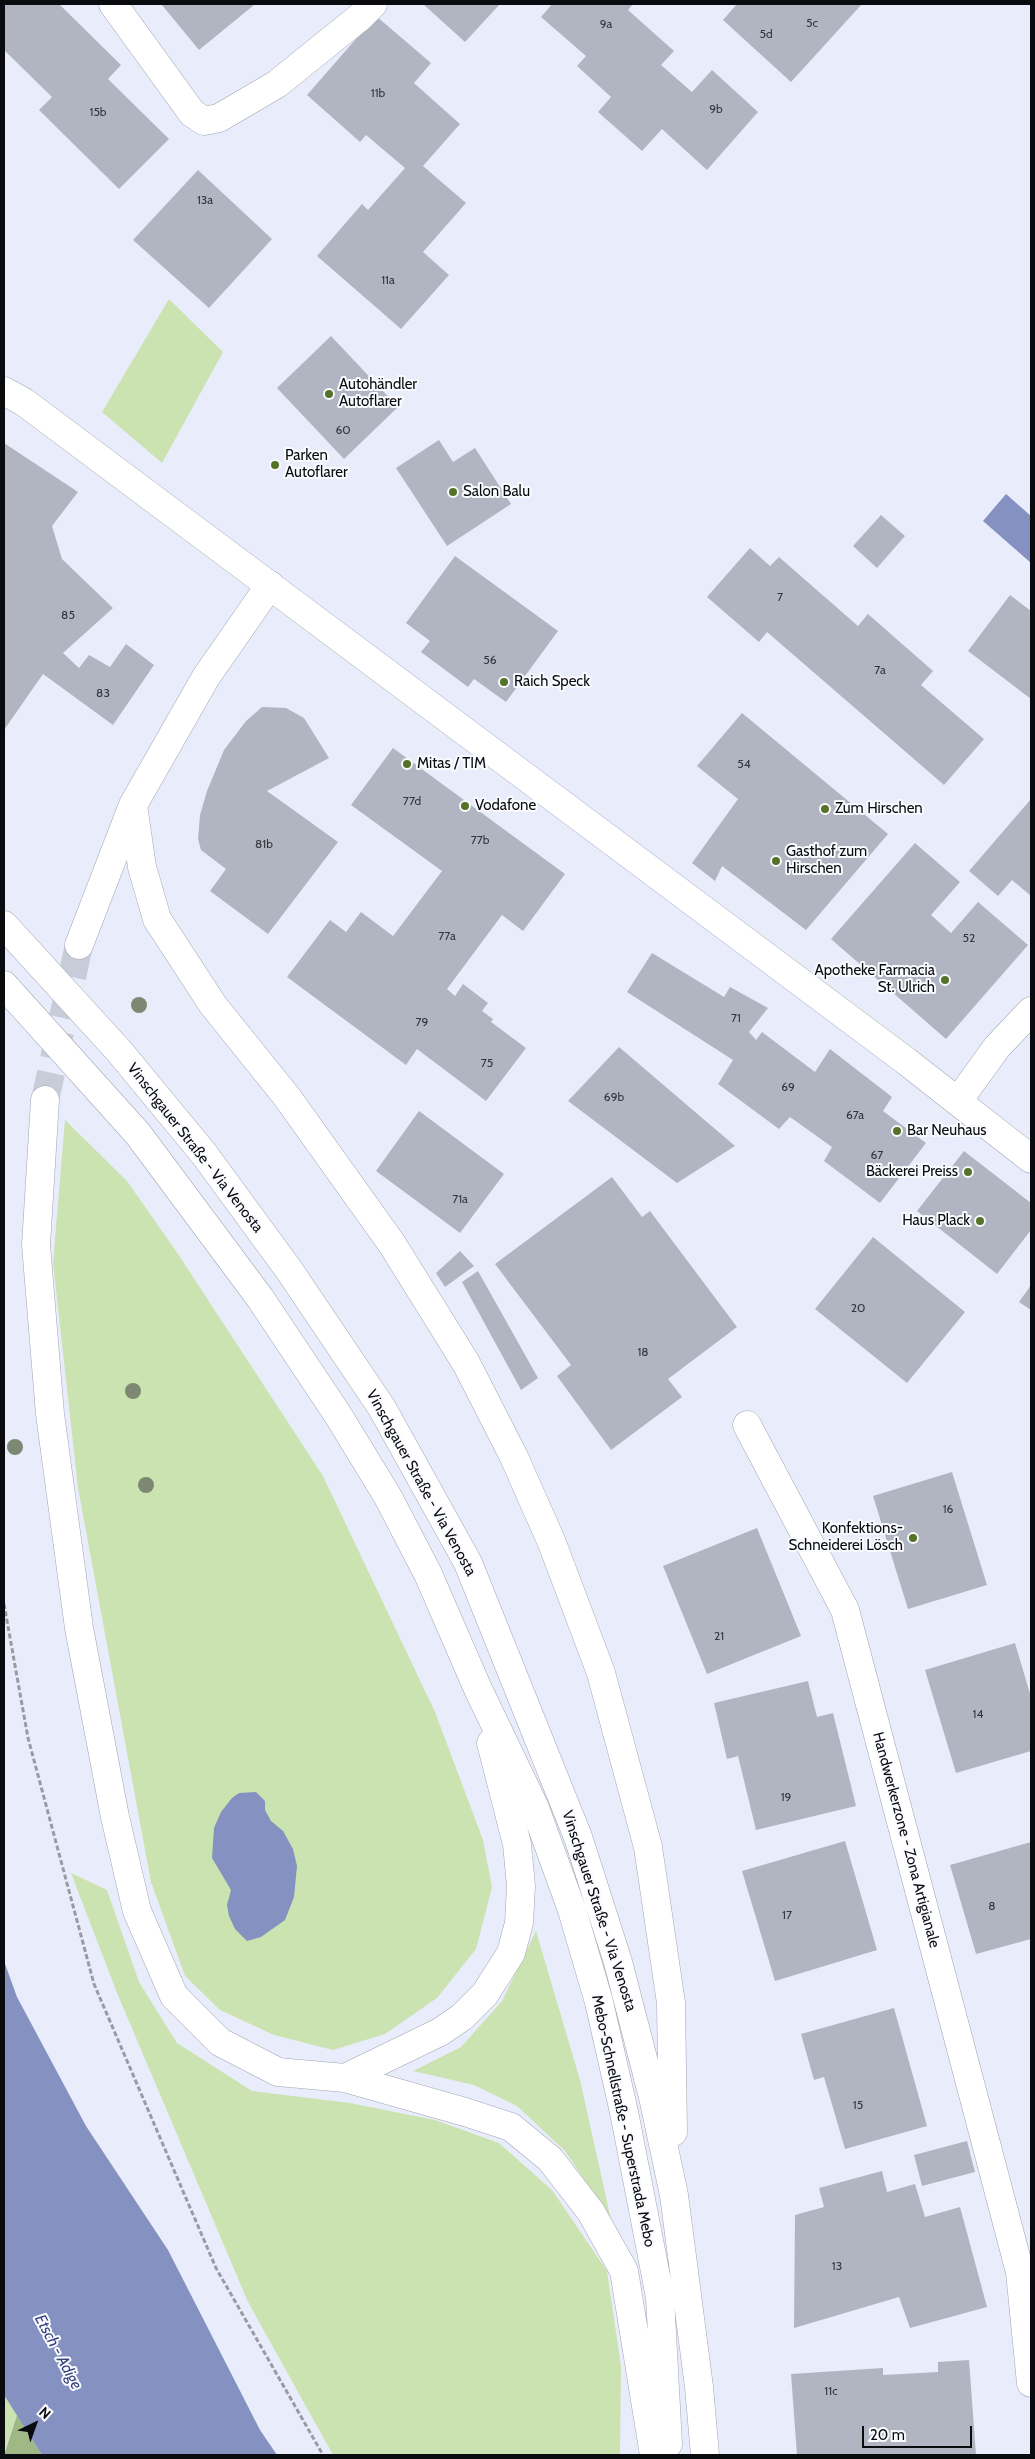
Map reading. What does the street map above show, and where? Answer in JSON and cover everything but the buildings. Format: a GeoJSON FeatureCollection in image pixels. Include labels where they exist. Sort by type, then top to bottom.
{"type":"FeatureCollection","features":[{"type":"Feature","properties":{"kind":"main road"},"geometry":{"type":"LineString","coordinates":[[114,4],[192,114],[204,121],[219,118],[277,84],[360,17],[373,4]]}},
{"type":"Feature","properties":{"kind":"main road"},"geometry":{"type":"LineString","coordinates":[[4,391],[24,402],[270,585],[958,1102],[1031,1159]]}},
{"type":"Feature","properties":{"kind":"main road"},"geometry":{"type":"LineString","coordinates":[[79,945],[133,805],[206,677],[270,585]]}},
{"type":"Feature","properties":{"kind":"main road"},"geometry":{"type":"LineString","coordinates":[[133,805],[142,867],[157,919],[213,1005],[287,1097],[392,1244],[466,1363],[514,1457],[552,1544],[601,1673],[648,1847],[671,2003],[674,2195]]}},
{"type":"Feature","properties":{"kind":"main road","name":"Vinschgauer Straße - Via Venosta"},"geometry":{"type":"LineString","coordinates":[[4,925],[137,1073],[204,1154],[289,1270],[382,1408],[468,1563],[578,1837],[620,1972],[653,2097],[674,2195]]}},
{"type":"Feature","properties":{"kind":"main road"},"geometry":{"type":"LineString","coordinates":[[4,985],[138,1134],[260,1298],[338,1415],[388,1497],[428,1574],[478,1689],[517,1844],[521,1886],[519,1923],[511,1953],[485,1994],[462,2017],[440,2032],[345,2078]]}},
{"type":"Feature","properties":{"kind":"main road"},"geometry":{"type":"LineString","coordinates":[[958,1102],[997,1047],[1031,1011]]}},
{"type":"Feature","properties":{"kind":"main road"},"geometry":{"type":"LineString","coordinates":[[45,1100],[36,1245],[50,1414],[79,1628],[114,1817],[137,1911],[174,1996],[220,2042],[278,2072],[345,2078],[465,2112],[511,2127],[550,2159],[591,2212],[624,2270],[654,2455]]}},
{"type":"Feature","properties":{"kind":"main road","name":"Handwerkerzone - Zona Artigianale"},"geometry":{"type":"LineString","coordinates":[[747,1425],[845,1610],[1026,2272],[1031,2383]]}},
{"type":"Feature","properties":{"kind":"main road","name":"Mebo-Schnellstraße - Superstrada Mebo"},"geometry":{"type":"LineString","coordinates":[[478,1689],[535,1808],[572,1910],[599,2002],[624,2112],[660,2297],[668,2455]]}},
{"type":"Feature","properties":{"kind":"main road","name":"Mebo-Schnellstraße - Superstrada Mebo"},"geometry":{"type":"LineString","coordinates":[[674,2195],[699,2387],[704,2455]]}},
{"type":"Feature","properties":{"kind":"path"},"geometry":{"type":"LineString","coordinates":[[4,1604],[28,1738],[94,1984],[216,2268],[323,2455]]}},
{"type":"Feature","properties":{"kind":"green space"},"geometry":{"type":"Polygon","coordinates":[[[169,299],[223,352],[162,463],[102,412],[169,299]]]}},
{"type":"Feature","properties":{"kind":"green space"},"geometry":{"type":"Polygon","coordinates":[[[65,1120],[127,1181],[178,1254],[323,1476],[435,1712],[483,1840],[492,1887],[476,1949],[437,1998],[385,2034],[333,2050],[274,2035],[220,2010],[185,1976],[151,1882],[78,1488],[53,1263],[65,1120]]]}},
{"type":"Feature","properties":{"kind":"green space"},"geometry":{"type":"Polygon","coordinates":[[[71,1873],[107,1890],[139,1982],[177,2043],[252,2091],[350,2103],[435,2120],[499,2143],[552,2190],[607,2271],[621,2366],[620,2455],[333,2455],[248,2302],[117,1993],[71,1873]]]}},
{"type":"Feature","properties":{"kind":"green space"},"geometry":{"type":"Polygon","coordinates":[[[536,1931],[580,2080],[611,2220],[565,2151],[517,2106],[474,2085],[413,2071],[461,2047],[502,2001],[536,1931]]]}},
{"type":"Feature","properties":{"kind":"green space"},"geometry":{"type":"Polygon","coordinates":[[[4,2395],[17,2415],[4,2452],[4,2395]]]}},
{"type":"Feature","properties":{"kind":"green space"},"geometry":{"type":"Polygon","coordinates":[[[17,2415],[42,2455],[4,2455],[17,2415]]]}},
{"type":"Feature","properties":{"kind":"water"},"geometry":{"type":"Polygon","coordinates":[[[1006,494],[1031,516],[1031,563],[983,521],[1006,494]]]}},
{"type":"Feature","properties":{"kind":"water"},"geometry":{"type":"Polygon","coordinates":[[[256,1792],[265,1801],[265,1810],[271,1821],[283,1831],[293,1849],[297,1866],[294,1897],[285,1920],[261,1937],[247,1941],[235,1929],[229,1916],[227,1905],[231,1890],[212,1858],[214,1828],[221,1812],[232,1798],[239,1793],[256,1792]]]}},
{"type":"Feature","properties":{"kind":"water","name":"Etsch - Adige"},"geometry":{"type":"Polygon","coordinates":[[[4,1961],[17,1997],[86,2126],[168,2250],[260,2430],[277,2455],[42,2455],[4,2395],[4,1961]]]}},
{"type":"Feature","properties":{"kind":"tunnel"},"geometry":{"type":"LineString","coordinates":[[45,1100],[79,945]]}},
{"type":"Feature","properties":{"kind":"place","name":"Autohändler Autoflarer"},"geometry":{"type":"Point","coordinates":[329,394]}},
{"type":"Feature","properties":{"kind":"place","name":"Parken Autoflarer"},"geometry":{"type":"Point","coordinates":[275,465]}},
{"type":"Feature","properties":{"kind":"place","name":"Salon Balu"},"geometry":{"type":"Point","coordinates":[453,492]}},
{"type":"Feature","properties":{"kind":"place","name":"Raich Speck"},"geometry":{"type":"Point","coordinates":[504,682]}},
{"type":"Feature","properties":{"kind":"place","name":"Mitas / TIM"},"geometry":{"type":"Point","coordinates":[407,764]}},
{"type":"Feature","properties":{"kind":"place","name":"Vodafone"},"geometry":{"type":"Point","coordinates":[465,806]}},
{"type":"Feature","properties":{"kind":"place","name":"Zum Hirschen"},"geometry":{"type":"Point","coordinates":[825,809]}},
{"type":"Feature","properties":{"kind":"place","name":"Gasthof zum Hirschen"},"geometry":{"type":"Point","coordinates":[776,861]}},
{"type":"Feature","properties":{"kind":"place","name":"Apotheke Farmacia St. Ulrich"},"geometry":{"type":"Point","coordinates":[945,980]}},
{"type":"Feature","properties":{"kind":"place","name":"Bar Neuhaus"},"geometry":{"type":"Point","coordinates":[897,1131]}},
{"type":"Feature","properties":{"kind":"place","name":"Bäckerei Preiss"},"geometry":{"type":"Point","coordinates":[968,1172]}},
{"type":"Feature","properties":{"kind":"place","name":"Haus Plack"},"geometry":{"type":"Point","coordinates":[980,1221]}},
{"type":"Feature","properties":{"kind":"place","name":"Konfektions- Schneiderei Lösch"},"geometry":{"type":"Point","coordinates":[913,1538]}}]}
